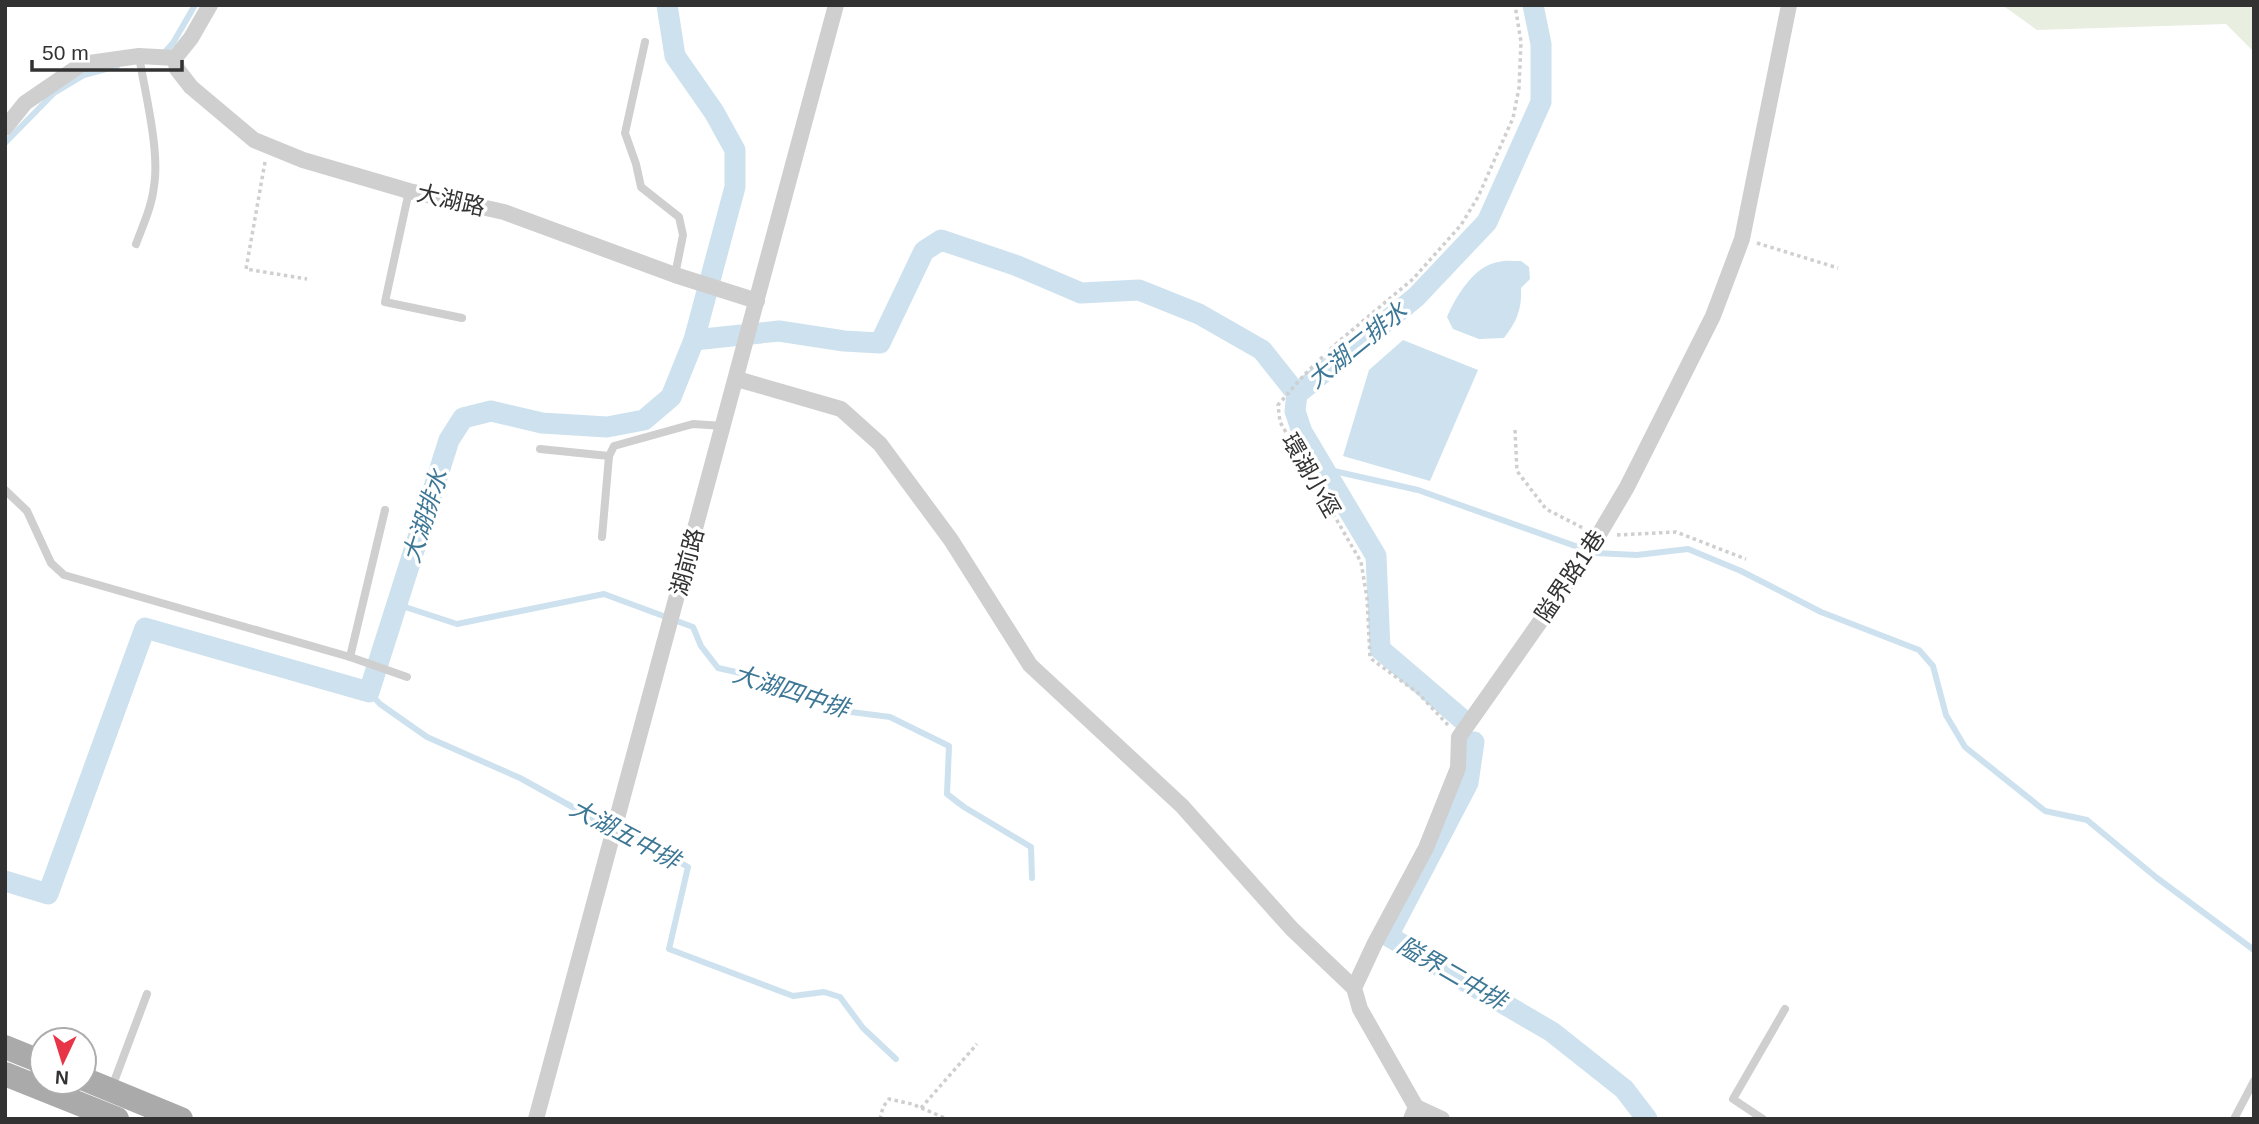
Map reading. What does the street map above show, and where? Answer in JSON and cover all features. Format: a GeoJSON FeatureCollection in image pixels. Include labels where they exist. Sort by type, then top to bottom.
{"type":"FeatureCollection","features":[{"type":"Feature","properties":{"kind":"main road"},"geometry":{"type":"LineString","coordinates":[[5,1047],[28,1056]]}},
{"type":"Feature","properties":{"kind":"main road"},"geometry":{"type":"LineString","coordinates":[[5,1074],[117,1119]]}},
{"type":"Feature","properties":{"kind":"main road"},"geometry":{"type":"LineString","coordinates":[[98,1084],[181,1119]]}},
{"type":"Feature","properties":{"kind":"street"},"geometry":{"type":"LineString","coordinates":[[5,128],[25,103],[82,64],[139,56],[175,58],[191,38],[210,5]]}},
{"type":"Feature","properties":{"kind":"street","name":"湖前路"},"geometry":{"type":"LineString","coordinates":[[536,1119],[836,5]]}},
{"type":"Feature","properties":{"kind":"street","name":"隘界路1巷"},"geometry":{"type":"LineString","coordinates":[[1459,737],[1573,575],[1626,487],[1713,316],[1742,239],[1789,5]]}},
{"type":"Feature","properties":{"kind":"street","name":"大湖路"},"geometry":{"type":"LineString","coordinates":[[175,58],[177,69],[191,87],[254,140],[268,146],[303,160],[409,191],[504,212],[675,275],[757,300]]}},
{"type":"Feature","properties":{"kind":"street"},"geometry":{"type":"LineString","coordinates":[[737,379],[841,408],[880,444],[951,540],[1030,665],[1182,806],[1292,929],[1354,988],[1360,1009],[1401,1079],[1413,1113],[1442,1119]]}},
{"type":"Feature","properties":{"kind":"street"},"geometry":{"type":"LineString","coordinates":[[1354,988],[1426,848],[1458,768],[1459,737]]}},
{"type":"Feature","properties":{"kind":"lane"},"geometry":{"type":"LineString","coordinates":[[645,42],[625,133],[641,187],[679,217],[683,235],[675,275]]}},
{"type":"Feature","properties":{"kind":"lane"},"geometry":{"type":"LineString","coordinates":[[136,244],[149,210],[156,163],[139,56]]}},
{"type":"Feature","properties":{"kind":"lane"},"geometry":{"type":"LineString","coordinates":[[409,191],[385,302],[463,318]]}},
{"type":"Feature","properties":{"kind":"lane"},"geometry":{"type":"LineString","coordinates":[[602,537],[609,456],[614,446],[693,424],[724,426]]}},
{"type":"Feature","properties":{"kind":"lane"},"geometry":{"type":"LineString","coordinates":[[540,449],[609,456]]}},
{"type":"Feature","properties":{"kind":"lane"},"geometry":{"type":"LineString","coordinates":[[5,490],[27,511],[51,564],[64,575],[350,657],[407,677]]}},
{"type":"Feature","properties":{"kind":"lane"},"geometry":{"type":"LineString","coordinates":[[350,657],[385,510]]}},
{"type":"Feature","properties":{"kind":"lane"},"geometry":{"type":"LineString","coordinates":[[111,1089],[148,994]]}},
{"type":"Feature","properties":{"kind":"lane"},"geometry":{"type":"LineString","coordinates":[[1763,1119],[1734,1100],[1785,1009]]}},
{"type":"Feature","properties":{"kind":"lane"},"geometry":{"type":"LineString","coordinates":[[2234,1119],[2254,1081]]}},
{"type":"Feature","properties":{"kind":"path","name":"環湖小徑"},"geometry":{"type":"LineString","coordinates":[[1459,737],[1418,692],[1370,658],[1367,598],[1361,562],[1280,422],[1278,405],[1338,342],[1413,279],[1461,225],[1478,197],[1513,118],[1519,88],[1521,42],[1515,5]]}},
{"type":"Feature","properties":{"kind":"path"},"geometry":{"type":"LineString","coordinates":[[268,146],[246,270],[307,279]]}},
{"type":"Feature","properties":{"kind":"path"},"geometry":{"type":"LineString","coordinates":[[1742,239],[1838,268]]}},
{"type":"Feature","properties":{"kind":"path"},"geometry":{"type":"LineString","coordinates":[[921,1108],[977,1044]]}},
{"type":"Feature","properties":{"kind":"path"},"geometry":{"type":"LineString","coordinates":[[880,1119],[883,1107],[889,1099],[947,1119]]}},
{"type":"Feature","properties":{"kind":"shaded area"},"geometry":{"type":"Polygon","coordinates":[[[2002,5],[2254,5],[2254,52],[2226,24],[2037,30],[2002,5]]]}},
{"type":"Feature","properties":{"kind":"water"},"geometry":{"type":"Polygon","coordinates":[[[1504,261],[1521,261],[1529,267],[1530,279],[1521,288],[1518,314],[1504,338],[1479,339],[1453,329],[1447,317],[1461,291],[1481,269],[1504,261]]]}},
{"type":"Feature","properties":{"kind":"water"},"geometry":{"type":"Polygon","coordinates":[[[1403,340],[1478,370],[1430,481],[1343,456],[1369,370],[1403,340]]]}},
{"type":"Feature","properties":{"kind":"waterway"},"geometry":{"type":"LineString","coordinates":[[161,56],[173,43],[195,5]]}},
{"type":"Feature","properties":{"kind":"waterway","name":"大湖排水"},"geometry":{"type":"LineString","coordinates":[[5,881],[48,894],[145,628],[369,692],[449,440],[463,418],[491,411],[542,423],[607,427],[644,420],[671,397],[694,340],[735,187],[735,150],[714,112],[675,56],[667,5]]}},
{"type":"Feature","properties":{"kind":"waterway","name":"大湖二排水"},"geometry":{"type":"LineString","coordinates":[[1297,394],[1416,297],[1487,222],[1541,102],[1541,44],[1533,5]]}},
{"type":"Feature","properties":{"kind":"waterway"},"geometry":{"type":"LineString","coordinates":[[5,143],[54,93],[84,75],[117,66]]}},
{"type":"Feature","properties":{"kind":"waterway","name":"大湖二排水"},"geometry":{"type":"LineString","coordinates":[[694,340],[779,331],[844,341],[880,343],[924,251],[941,240],[1015,265],[1081,293],[1139,290],[1199,314],[1262,350],[1297,394]]}},
{"type":"Feature","properties":{"kind":"waterway","name":"隘界二中排"},"geometry":{"type":"LineString","coordinates":[[1297,394],[1295,411],[1302,432],[1376,556],[1380,649],[1463,720]]}},
{"type":"Feature","properties":{"kind":"waterway"},"geometry":{"type":"LineString","coordinates":[[1325,469],[1418,490],[1595,553],[1637,555],[1688,549],[1741,571],[1821,612],[1919,650],[1933,666],[1946,715],[1965,747],[2045,811],[2087,820],[2157,878],[2254,950]]}},
{"type":"Feature","properties":{"kind":"waterway","name":"大湖四中排"},"geometry":{"type":"LineString","coordinates":[[399,605],[457,624],[604,594],[693,627],[701,646],[718,668],[814,694],[843,711],[890,717],[949,746],[947,794],[1031,847],[1032,878]]}},
{"type":"Feature","properties":{"kind":"waterway","name":"大湖五中排"},"geometry":{"type":"LineString","coordinates":[[369,692],[380,704],[427,737],[520,778],[596,820],[623,830],[688,867],[669,949],[793,996],[824,992],[840,997],[863,1028],[896,1059]]}},
{"type":"Feature","properties":{"kind":"waterway","name":"隘界二中排"},"geometry":{"type":"LineString","coordinates":[[1474,742],[1468,783],[1388,936],[1552,1032],[1624,1089],[1647,1119]]}}]}
